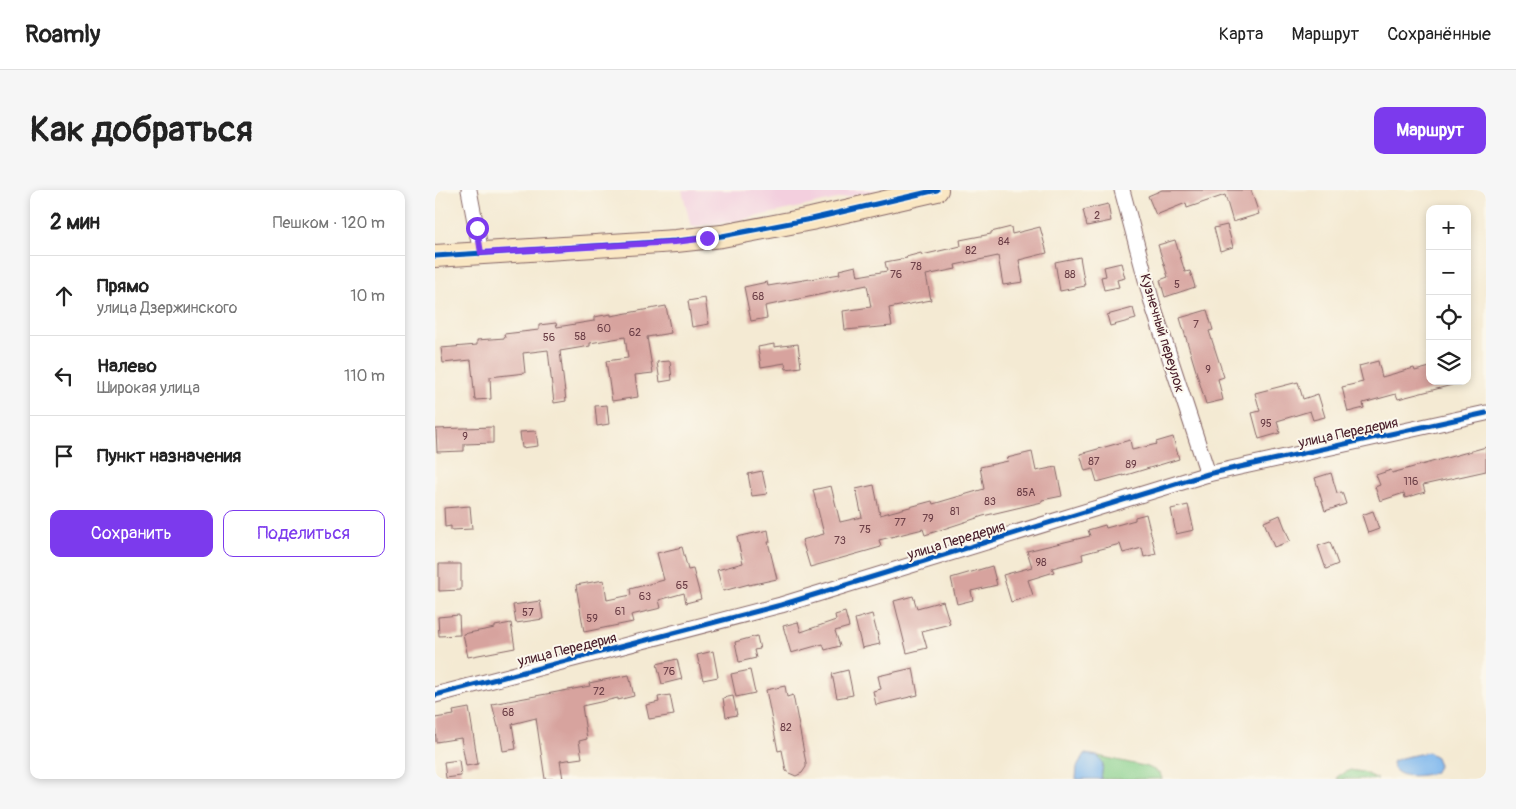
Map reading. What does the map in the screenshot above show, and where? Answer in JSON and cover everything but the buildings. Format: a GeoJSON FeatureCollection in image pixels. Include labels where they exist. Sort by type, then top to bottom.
{"type":"FeatureCollection","features":[{"type":"Feature","properties":{"kind":"street"},"geometry":{"type":"LineString","coordinates":[[469,190],[481,253]]}},
{"type":"Feature","properties":{"kind":"street"},"geometry":{"type":"LineString","coordinates":[[435,256],[675,242],[722,236],[811,219],[899,195],[937,190]]}},
{"type":"Feature","properties":{"kind":"street","name":"Кузнечный переулок"},"geometry":{"type":"LineString","coordinates":[[1121,190],[1153,306],[1208,474]]}},
{"type":"Feature","properties":{"kind":"street","name":"улица Передерия"},"geometry":{"type":"LineString","coordinates":[[435,695],[781,605],[1208,474],[1486,413]]}},
{"type":"Feature","properties":{"kind":"shaded area"},"geometry":{"type":"Polygon","coordinates":[[[682,190],[879,190],[731,222],[691,227],[682,190]]]}},
{"type":"Feature","properties":{"kind":"green space"},"geometry":{"type":"Polygon","coordinates":[[[1098,756],[1148,767],[1160,773],[1162,779],[1101,779],[1103,764],[1098,756]]]}},
{"type":"Feature","properties":{"kind":"green space"},"geometry":{"type":"Polygon","coordinates":[[[1350,770],[1363,772],[1378,779],[1337,779],[1338,776],[1350,770]]]}},
{"type":"Feature","properties":{"kind":"water"},"geometry":{"type":"Polygon","coordinates":[[[1428,752],[1436,757],[1439,765],[1434,773],[1414,776],[1401,774],[1393,768],[1392,762],[1428,752]]]}},
{"type":"Feature","properties":{"kind":"water"},"geometry":{"type":"Polygon","coordinates":[[[1085,754],[1098,756],[1103,764],[1101,779],[1076,779],[1077,767],[1085,754]]]}},
{"type":"Feature","properties":{"kind":"cycle path"},"geometry":{"type":"LineString","coordinates":[[435,256],[676,241],[722,236],[811,219],[937,190]]}},
{"type":"Feature","properties":{"kind":"cycle path"},"geometry":{"type":"LineString","coordinates":[[435,695],[781,605],[1208,474],[1486,413]]}},
{"type":"Feature","properties":{"kind":"route"},"geometry":{"type":"LineString","coordinates":[[477,228],[481,253],[675,242],[707,238]]}}]}
